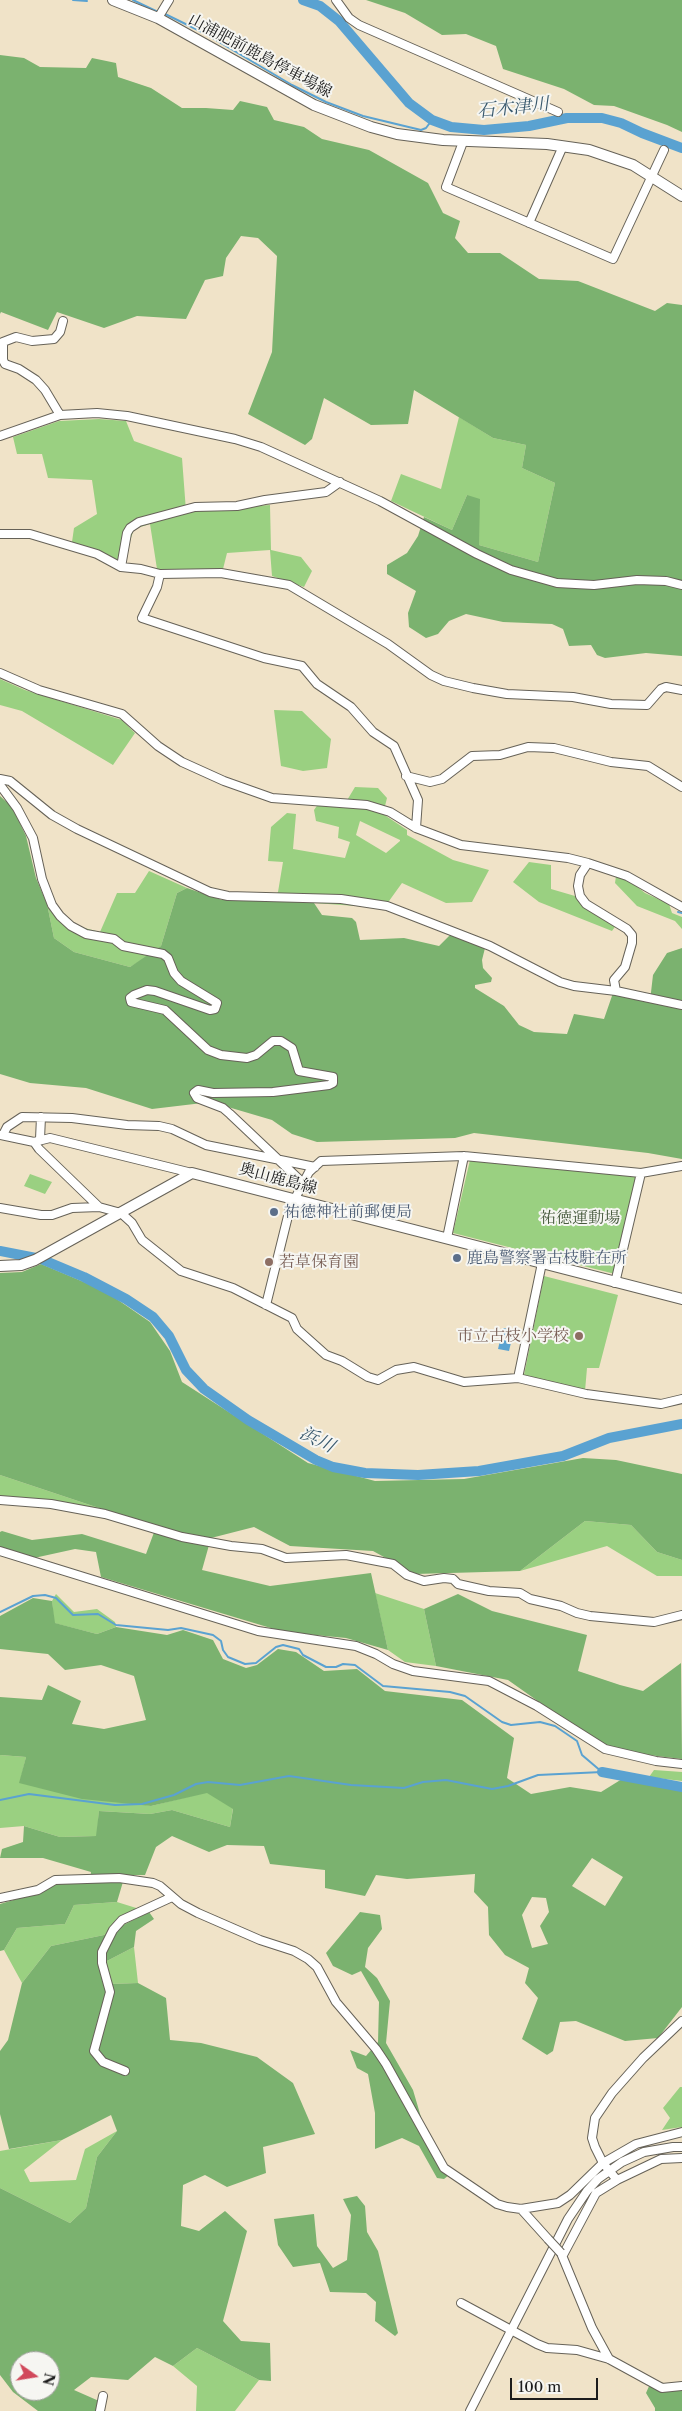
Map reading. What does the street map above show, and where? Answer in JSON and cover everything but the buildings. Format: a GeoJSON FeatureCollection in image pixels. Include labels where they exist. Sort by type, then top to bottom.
{"type":"FeatureCollection","features":[{"type":"Feature","properties":{"kind":"main road","name":"山浦肥前鹿島停車場線"},"geometry":{"type":"LineString","coordinates":[[113,0],[160,14],[314,105],[371,127],[397,134],[463,142],[564,146],[611,157],[653,176],[682,196]]}},
{"type":"Feature","properties":{"kind":"main road","name":"奥山鹿島線"},"geometry":{"type":"LineString","coordinates":[[192,1172],[682,1299]]}},
{"type":"Feature","properties":{"kind":"main road"},"geometry":{"type":"LineString","coordinates":[[4,1266],[35,1260],[56,1250],[192,1172]]}},
{"type":"Feature","properties":{"kind":"street"},"geometry":{"type":"LineString","coordinates":[[160,14],[167,6],[169,0]]}},
{"type":"Feature","properties":{"kind":"street"},"geometry":{"type":"LineString","coordinates":[[336,0],[349,18],[359,25],[558,112]]}},
{"type":"Feature","properties":{"kind":"street"},"geometry":{"type":"LineString","coordinates":[[463,142],[446,186],[613,259],[664,150]]}},
{"type":"Feature","properties":{"kind":"street"},"geometry":{"type":"LineString","coordinates":[[529,223],[564,146]]}},
{"type":"Feature","properties":{"kind":"street"},"geometry":{"type":"LineString","coordinates":[[60,415],[45,390],[36,380],[19,369],[5,364],[2,341],[16,336],[32,341],[54,339],[60,332],[63,321]]}},
{"type":"Feature","properties":{"kind":"street"},"geometry":{"type":"LineString","coordinates":[[0,436],[60,415],[97,413],[127,416],[261,447],[380,501],[476,554],[511,570],[557,583],[594,585],[637,580],[666,581],[682,585]]}},
{"type":"Feature","properties":{"kind":"street"},"geometry":{"type":"LineString","coordinates":[[121,567],[127,534],[130,528],[139,522],[195,507],[236,506],[264,500],[326,492],[340,482]]}},
{"type":"Feature","properties":{"kind":"street"},"geometry":{"type":"LineString","coordinates":[[0,534],[30,534],[97,554],[110,563],[121,567],[141,569],[160,574],[222,573],[289,585],[388,644],[431,675],[444,681],[473,688],[507,694],[573,697],[611,704],[647,705],[661,689],[666,687],[682,690]]}},
{"type":"Feature","properties":{"kind":"street"},"geometry":{"type":"LineString","coordinates":[[160,574],[157,587],[142,618],[264,658],[302,666],[317,684],[351,707],[373,732],[394,746],[418,800],[416,828]]}},
{"type":"Feature","properties":{"kind":"street"},"geometry":{"type":"LineString","coordinates":[[0,673],[39,690],[122,714],[169,754],[224,781],[272,798],[367,805],[390,812],[416,828],[444,839],[479,849],[568,858],[588,863],[628,876],[682,907]]}},
{"type":"Feature","properties":{"kind":"street"},"geometry":{"type":"LineString","coordinates":[[406,776],[430,782],[442,779],[472,756],[500,755],[528,747],[554,748],[612,762],[648,766],[682,787]]}},
{"type":"Feature","properties":{"kind":"street"},"geometry":{"type":"LineString","coordinates":[[303,1182],[223,1108],[197,1098],[194,1096],[194,1091],[213,1093],[273,1092],[329,1085],[333,1083],[333,1076],[299,1071],[292,1048],[281,1041],[273,1041],[256,1055],[248,1058],[221,1055],[208,1050],[164,1010],[157,1006],[131,1002],[130,998],[146,990],[155,991],[210,1010],[217,1007],[214,1000],[181,981],[174,973],[168,958],[163,954],[123,946],[114,939],[86,934],[71,926],[60,916],[52,905],[42,879],[33,838],[17,808],[0,784],[10,781],[52,814],[77,829],[210,892],[228,896],[333,898],[400,909],[490,946],[560,982],[574,986],[616,991],[682,1005]]}},
{"type":"Feature","properties":{"kind":"street"},"geometry":{"type":"LineString","coordinates":[[588,863],[580,874],[578,886],[580,896],[586,904],[627,929],[632,935],[632,943],[625,967],[614,980],[616,991]]}},
{"type":"Feature","properties":{"kind":"street"},"geometry":{"type":"LineString","coordinates":[[41,1117],[37,1140],[39,1149],[99,1207]]}},
{"type":"Feature","properties":{"kind":"street"},"geometry":{"type":"LineString","coordinates":[[192,1172],[50,1138],[37,1140],[2,1135],[7,1127],[16,1119],[41,1117],[72,1118],[126,1125],[159,1126],[172,1129],[206,1145],[315,1167]]}},
{"type":"Feature","properties":{"kind":"street"},"geometry":{"type":"LineString","coordinates":[[447,1238],[464,1166],[464,1156]]}},
{"type":"Feature","properties":{"kind":"street"},"geometry":{"type":"LineString","coordinates":[[266,1305],[294,1199],[298,1196],[303,1182],[315,1167],[322,1162],[464,1156],[641,1173],[682,1166]]}},
{"type":"Feature","properties":{"kind":"street"},"geometry":{"type":"LineString","coordinates":[[615,1282],[641,1173]]}},
{"type":"Feature","properties":{"kind":"street"},"geometry":{"type":"LineString","coordinates":[[0,1208],[12,1212],[52,1216],[72,1208],[99,1207],[121,1213],[132,1223],[142,1240],[182,1271],[232,1288],[292,1318],[297,1329],[326,1355],[342,1360],[368,1377],[378,1380],[405,1367],[414,1367],[464,1382],[518,1378],[586,1394],[661,1404],[682,1399]]}},
{"type":"Feature","properties":{"kind":"street"},"geometry":{"type":"LineString","coordinates":[[518,1378],[542,1263]]}},
{"type":"Feature","properties":{"kind":"street"},"geometry":{"type":"LineString","coordinates":[[0,1500],[51,1504],[105,1514],[182,1537],[231,1546],[262,1549],[286,1558],[346,1555],[394,1564],[407,1576],[424,1581],[444,1578],[452,1579],[458,1584],[489,1591],[520,1593],[530,1599],[561,1606],[590,1616],[654,1622],[682,1615]]}},
{"type":"Feature","properties":{"kind":"street"},"geometry":{"type":"LineString","coordinates":[[0,1551],[258,1631],[356,1646],[376,1654],[393,1664],[413,1671],[489,1681],[537,1706],[606,1749],[656,1762],[682,1764]]}},
{"type":"Feature","properties":{"kind":"street"},"geometry":{"type":"LineString","coordinates":[[0,1898],[38,1890],[55,1880],[119,1878],[154,1883],[198,1913],[260,1940],[294,1951],[308,1959],[317,1967],[336,2002],[381,2056],[444,2168],[497,2204],[521,2208],[558,2203],[570,2195],[602,2163],[636,2144],[682,2132]]}},
{"type":"Feature","properties":{"kind":"street"},"geometry":{"type":"LineString","coordinates":[[125,2072],[103,2062],[94,2051],[110,1992],[102,1963],[102,1952],[113,1930],[122,1920],[172,1897]]}},
{"type":"Feature","properties":{"kind":"street"},"geometry":{"type":"LineString","coordinates":[[617,2180],[602,2163],[592,2138],[595,2118],[600,2108],[643,2058],[682,2021]]}},
{"type":"Feature","properties":{"kind":"street"},"geometry":{"type":"LineString","coordinates":[[470,2411],[568,2219],[587,2191],[609,2171],[644,2152],[672,2146],[682,2147]]}},
{"type":"Feature","properties":{"kind":"street"},"geometry":{"type":"LineString","coordinates":[[562,2254],[596,2193],[617,2180],[661,2159],[682,2158]]}},
{"type":"Feature","properties":{"kind":"street"},"geometry":{"type":"LineString","coordinates":[[521,2208],[562,2254],[592,2328],[609,2360]]}},
{"type":"Feature","properties":{"kind":"street"},"geometry":{"type":"LineString","coordinates":[[461,2303],[547,2348],[577,2350],[609,2360],[662,2388],[682,2386]]}},
{"type":"Feature","properties":{"kind":"street"},"geometry":{"type":"LineString","coordinates":[[100,2411],[103,2396]]}},
{"type":"Feature","properties":{"kind":"green space"},"geometry":{"type":"Polygon","coordinates":[[[366,0],[682,0],[682,132],[614,106],[594,105],[564,89],[503,69],[496,46],[466,34],[442,35],[405,13],[366,0]]]}},
{"type":"Feature","properties":{"kind":"green space"},"geometry":{"type":"Polygon","coordinates":[[[0,55],[24,58],[40,67],[86,68],[92,58],[116,63],[118,77],[151,88],[182,108],[233,110],[240,101],[267,107],[274,120],[304,127],[322,139],[369,150],[428,183],[443,213],[460,221],[455,238],[468,253],[500,253],[539,279],[578,281],[655,311],[667,303],[682,305],[682,656],[646,653],[605,658],[597,655],[591,645],[569,646],[563,629],[552,624],[503,622],[466,614],[449,621],[438,634],[426,638],[409,627],[408,613],[416,591],[387,574],[387,565],[407,553],[418,536],[424,517],[452,530],[467,495],[480,499],[479,545],[538,562],[555,483],[522,468],[526,445],[493,438],[414,390],[408,424],[371,425],[324,398],[312,439],[305,445],[248,414],[272,352],[277,256],[258,238],[241,236],[226,258],[223,276],[205,280],[186,319],[137,316],[104,328],[57,312],[48,330],[1,312],[0,314],[0,55]]]}},
{"type":"Feature","properties":{"kind":"green space"},"geometry":{"type":"Polygon","coordinates":[[[459,417],[493,438],[526,445],[522,468],[555,483],[538,562],[479,545],[467,495],[452,530],[391,501],[401,474],[441,489],[459,417]]]}},
{"type":"Feature","properties":{"kind":"green space"},"geometry":{"type":"Polygon","coordinates":[[[99,419],[126,421],[134,441],[182,458],[186,511],[270,505],[271,550],[301,557],[312,571],[304,587],[272,576],[270,550],[227,553],[223,569],[157,569],[150,524],[134,529],[123,562],[72,542],[74,528],[97,514],[92,480],[48,478],[42,454],[17,454],[13,437],[59,421],[99,419]]]}},
{"type":"Feature","properties":{"kind":"green space"},"geometry":{"type":"Polygon","coordinates":[[[0,679],[25,690],[122,720],[135,733],[113,765],[22,711],[0,705],[0,679]]]}},
{"type":"Feature","properties":{"kind":"green space"},"geometry":{"type":"Polygon","coordinates":[[[274,710],[302,711],[331,739],[327,768],[303,771],[281,766],[274,710]]]}},
{"type":"Feature","properties":{"kind":"green space"},"geometry":{"type":"Polygon","coordinates":[[[355,787],[378,788],[387,798],[383,814],[407,830],[407,835],[453,860],[489,870],[472,902],[446,903],[402,883],[384,908],[314,903],[307,900],[271,901],[278,892],[283,862],[268,861],[271,827],[287,813],[296,814],[293,849],[345,858],[350,842],[338,838],[339,827],[316,821],[314,810],[321,800],[346,802],[355,787]],[[360,821],[356,835],[386,853],[400,840],[360,821]]]}},
{"type":"Feature","properties":{"kind":"green space"},"geometry":{"type":"Polygon","coordinates":[[[0,796],[12,807],[26,836],[36,878],[47,904],[54,938],[74,952],[130,967],[161,946],[177,893],[187,888],[222,900],[307,900],[314,903],[322,915],[352,918],[356,922],[360,940],[404,938],[439,946],[452,933],[485,948],[482,960],[483,968],[492,978],[491,982],[475,985],[475,988],[504,1006],[519,1025],[534,1032],[567,1034],[574,1014],[604,1019],[613,993],[650,1001],[653,975],[667,953],[682,948],[682,1159],[648,1153],[474,1133],[455,1138],[317,1142],[292,1134],[272,1120],[211,1102],[152,1109],[86,1088],[30,1083],[0,1074],[0,796]]]}},
{"type":"Feature","properties":{"kind":"green space"},"geometry":{"type":"Polygon","coordinates":[[[529,862],[551,865],[551,889],[575,896],[619,921],[612,931],[539,902],[513,882],[529,862]]]}},
{"type":"Feature","properties":{"kind":"green space"},"geometry":{"type":"Polygon","coordinates":[[[149,871],[187,888],[177,893],[161,946],[152,954],[130,967],[74,952],[54,938],[47,904],[65,923],[100,932],[117,893],[135,893],[149,871]]]}},
{"type":"Feature","properties":{"kind":"green space"},"geometry":{"type":"Polygon","coordinates":[[[616,876],[630,881],[645,893],[669,904],[672,913],[682,917],[682,929],[675,921],[637,906],[615,883],[616,876]]]}},
{"type":"Feature","properties":{"kind":"green space","name":"祐徳運動場"},"geometry":{"type":"Polygon","coordinates":[[[470,1160],[638,1177],[615,1274],[453,1233],[470,1160]]]}},
{"type":"Feature","properties":{"kind":"green space"},"geometry":{"type":"Polygon","coordinates":[[[30,1174],[52,1182],[45,1194],[24,1186],[30,1174]]]}},
{"type":"Feature","properties":{"kind":"green space"},"geometry":{"type":"Polygon","coordinates":[[[41,1264],[105,1291],[150,1322],[170,1351],[182,1382],[308,1463],[375,1481],[464,1479],[583,1458],[616,1460],[682,1474],[682,1560],[657,1552],[631,1525],[585,1521],[520,1571],[415,1574],[373,1551],[290,1546],[254,1527],[211,1538],[202,1570],[270,1586],[371,1573],[388,1650],[346,1638],[284,1632],[101,1577],[96,1552],[75,1549],[34,1558],[0,1548],[0,1532],[2,1531],[32,1540],[82,1534],[146,1554],[156,1527],[0,1475],[0,1273],[22,1272],[41,1264]]]}},
{"type":"Feature","properties":{"kind":"green space"},"geometry":{"type":"Polygon","coordinates":[[[544,1276],[618,1295],[599,1368],[587,1368],[585,1391],[524,1375],[544,1276]]]}},
{"type":"Feature","properties":{"kind":"green space"},"geometry":{"type":"Polygon","coordinates":[[[0,1475],[156,1527],[68,1509],[0,1504],[0,1475]]]}},
{"type":"Feature","properties":{"kind":"green space"},"geometry":{"type":"Polygon","coordinates":[[[585,1521],[631,1525],[657,1552],[682,1560],[682,1576],[657,1576],[607,1546],[520,1571],[585,1521]]]}},
{"type":"Feature","properties":{"kind":"green space"},"geometry":{"type":"Polygon","coordinates":[[[375,1593],[424,1609],[436,1666],[405,1662],[388,1650],[375,1593]]]}},
{"type":"Feature","properties":{"kind":"green space"},"geometry":{"type":"Polygon","coordinates":[[[56,1594],[74,1612],[97,1609],[115,1622],[116,1627],[97,1634],[54,1623],[52,1601],[56,1594]]]}},
{"type":"Feature","properties":{"kind":"green space"},"geometry":{"type":"Polygon","coordinates":[[[458,1594],[492,1611],[587,1635],[578,1671],[620,1685],[643,1691],[681,1663],[682,1759],[607,1750],[508,1680],[436,1666],[424,1609],[458,1594]]]}},
{"type":"Feature","properties":{"kind":"green space"},"geometry":{"type":"Polygon","coordinates":[[[33,1598],[52,1601],[55,1623],[97,1634],[116,1627],[167,1635],[183,1630],[213,1640],[223,1659],[246,1668],[257,1665],[278,1649],[296,1652],[324,1671],[357,1669],[385,1691],[462,1700],[514,1738],[507,1778],[531,1794],[570,1787],[601,1792],[622,1779],[682,1791],[682,2007],[658,2038],[625,2041],[576,2021],[560,2022],[553,2051],[547,2055],[522,2039],[538,1998],[525,1983],[529,1968],[505,1955],[489,1935],[488,1907],[474,1892],[475,1874],[407,1879],[376,1875],[365,1896],[325,1888],[325,1870],[270,1864],[264,1846],[227,1845],[209,1852],[172,1836],[156,1847],[145,1875],[125,1875],[117,1902],[74,1905],[65,1924],[17,1928],[4,1950],[0,1951],[0,1904],[37,1893],[52,1879],[90,1881],[91,1872],[43,1858],[0,1858],[2,1849],[23,1842],[24,1826],[60,1837],[96,1836],[99,1811],[150,1814],[172,1810],[230,1827],[233,1809],[207,1793],[151,1806],[82,1799],[19,1783],[26,1757],[0,1755],[0,1697],[42,1700],[48,1685],[81,1701],[72,1724],[104,1729],[146,1720],[134,1676],[101,1665],[65,1670],[48,1654],[0,1649],[0,1616],[33,1598]],[[592,1858],[572,1886],[605,1906],[623,1877],[592,1858]],[[532,1897],[522,1915],[532,1948],[548,1944],[540,1926],[549,1912],[546,1898],[532,1897]]]}},
{"type":"Feature","properties":{"kind":"green space"},"geometry":{"type":"Polygon","coordinates":[[[0,1755],[26,1757],[20,1782],[151,1806],[207,1792],[233,1808],[230,1827],[172,1810],[150,1814],[99,1811],[97,1836],[60,1837],[24,1826],[0,1828],[0,1755]]]}},
{"type":"Feature","properties":{"kind":"green space"},"geometry":{"type":"Polygon","coordinates":[[[654,1770],[682,1772],[682,1781],[649,1777],[654,1770]]]}},
{"type":"Feature","properties":{"kind":"green space"},"geometry":{"type":"Polygon","coordinates":[[[117,1902],[149,1912],[104,1935],[51,1946],[22,1983],[4,1950],[17,1928],[65,1924],[74,1905],[117,1902]]]}},
{"type":"Feature","properties":{"kind":"green space"},"geometry":{"type":"Polygon","coordinates":[[[149,1912],[154,1919],[136,1931],[134,1947],[105,1962],[111,1984],[138,1983],[166,1998],[170,2040],[201,2043],[257,2057],[293,2083],[315,2134],[263,2147],[266,2173],[227,2187],[205,2175],[183,2185],[181,2226],[199,2231],[225,2211],[247,2231],[223,2321],[241,2341],[270,2343],[271,2381],[259,2380],[197,2348],[173,2366],[155,2357],[128,2380],[91,2377],[74,2390],[99,2401],[99,2411],[38,2411],[25,2401],[60,2401],[60,2351],[10,2351],[10,2388],[0,2375],[0,2188],[70,2223],[86,2208],[97,2157],[117,2131],[111,2115],[62,2140],[9,2149],[0,2114],[0,2051],[8,2040],[22,1983],[51,1946],[104,1935],[149,1912]]]}},
{"type":"Feature","properties":{"kind":"green space"},"geometry":{"type":"Polygon","coordinates":[[[360,1912],[380,1915],[382,1929],[368,1948],[365,1967],[377,1978],[390,2001],[386,2043],[413,2090],[426,2134],[449,2168],[449,2175],[444,2179],[437,2178],[419,2146],[402,2138],[375,2149],[375,2113],[368,2074],[357,2068],[350,2050],[366,2056],[378,2042],[379,2002],[361,1971],[352,1975],[333,1966],[326,1953],[360,1912]]]}},
{"type":"Feature","properties":{"kind":"green space"},"geometry":{"type":"Polygon","coordinates":[[[134,1947],[138,1983],[111,1984],[105,1962],[134,1947]]]}},
{"type":"Feature","properties":{"kind":"green space"},"geometry":{"type":"Polygon","coordinates":[[[682,2087],[682,2127],[662,2130],[670,2118],[663,2108],[682,2087]]]}},
{"type":"Feature","properties":{"kind":"green space"},"geometry":{"type":"Polygon","coordinates":[[[117,2131],[97,2157],[86,2208],[70,2223],[0,2188],[0,2151],[62,2140],[24,2170],[30,2182],[76,2180],[85,2149],[117,2131]]]}},
{"type":"Feature","properties":{"kind":"green space"},"geometry":{"type":"Polygon","coordinates":[[[357,2196],[365,2206],[367,2232],[378,2251],[398,2333],[395,2336],[375,2321],[376,2302],[366,2293],[330,2292],[320,2263],[293,2267],[278,2245],[274,2219],[314,2214],[317,2246],[333,2268],[347,2260],[351,2215],[343,2199],[357,2196]]]}},
{"type":"Feature","properties":{"kind":"green space"},"geometry":{"type":"Polygon","coordinates":[[[197,2348],[259,2380],[235,2411],[196,2411],[197,2386],[173,2366],[197,2348]]]}},
{"type":"Feature","properties":{"kind":"green space"},"geometry":{"type":"Polygon","coordinates":[[[650,2384],[665,2392],[682,2389],[682,2411],[655,2411],[646,2393],[650,2384]]]}},
{"type":"Feature","properties":{"kind":"water"},"geometry":{"type":"Polygon","coordinates":[[[503,1328],[514,1330],[509,1351],[498,1349],[503,1328]]]}},
{"type":"Feature","properties":{"kind":"waterway"},"geometry":{"type":"LineString","coordinates":[[73,0],[87,1]]}},
{"type":"Feature","properties":{"kind":"waterway"},"geometry":{"type":"LineString","coordinates":[[133,0],[158,12]]}},
{"type":"Feature","properties":{"kind":"waterway","name":"石木津川"},"geometry":{"type":"LineString","coordinates":[[303,0],[320,6],[339,21],[409,103],[432,120],[451,127],[484,130],[529,126],[567,118],[602,118],[621,123],[682,148]]}},
{"type":"Feature","properties":{"kind":"waterway"},"geometry":{"type":"LineString","coordinates":[[163,13],[204,33],[292,85],[326,102],[363,116],[421,130],[426,128],[432,120]]}},
{"type":"Feature","properties":{"kind":"waterway"},"geometry":{"type":"LineString","coordinates":[[678,912],[682,913]]}},
{"type":"Feature","properties":{"kind":"waterway","name":"浜川"},"geometry":{"type":"LineString","coordinates":[[0,1251],[41,1259],[84,1277],[126,1299],[153,1317],[169,1336],[186,1370],[204,1389],[248,1420],[316,1460],[333,1467],[365,1473],[418,1475],[479,1471],[563,1456],[609,1438],[682,1424]]}},
{"type":"Feature","properties":{"kind":"waterway"},"geometry":{"type":"LineString","coordinates":[[0,1612],[33,1596],[45,1595],[56,1598],[73,1615],[98,1614],[116,1625],[168,1630],[181,1628],[213,1635],[221,1641],[223,1650],[228,1657],[245,1664],[256,1663],[276,1647],[283,1645],[299,1649],[303,1655],[326,1667],[336,1667],[343,1664],[355,1665],[383,1686],[450,1692],[465,1696],[502,1722],[511,1725],[540,1722],[555,1726],[577,1741],[582,1755],[602,1772]]}},
{"type":"Feature","properties":{"kind":"waterway"},"geometry":{"type":"LineString","coordinates":[[0,1800],[29,1794],[115,1805],[142,1804],[174,1795],[196,1784],[208,1782],[240,1785],[289,1776],[351,1785],[404,1788],[423,1782],[446,1780],[492,1789],[508,1786],[538,1775],[602,1772]]}},
{"type":"Feature","properties":{"kind":"waterway"},"geometry":{"type":"LineString","coordinates":[[602,1772],[682,1787]]}},
{"type":"Feature","properties":{"kind":"place","name":"祐徳神社前郵便局"},"geometry":{"type":"Point","coordinates":[274,1212]}},
{"type":"Feature","properties":{"kind":"place","name":"鹿島警察署古枝駐在所"},"geometry":{"type":"Point","coordinates":[457,1258]}},
{"type":"Feature","properties":{"kind":"place","name":"若草保育園"},"geometry":{"type":"Point","coordinates":[269,1262]}},
{"type":"Feature","properties":{"kind":"place","name":"市立古枝小学校"},"geometry":{"type":"Point","coordinates":[579,1336]}}]}
